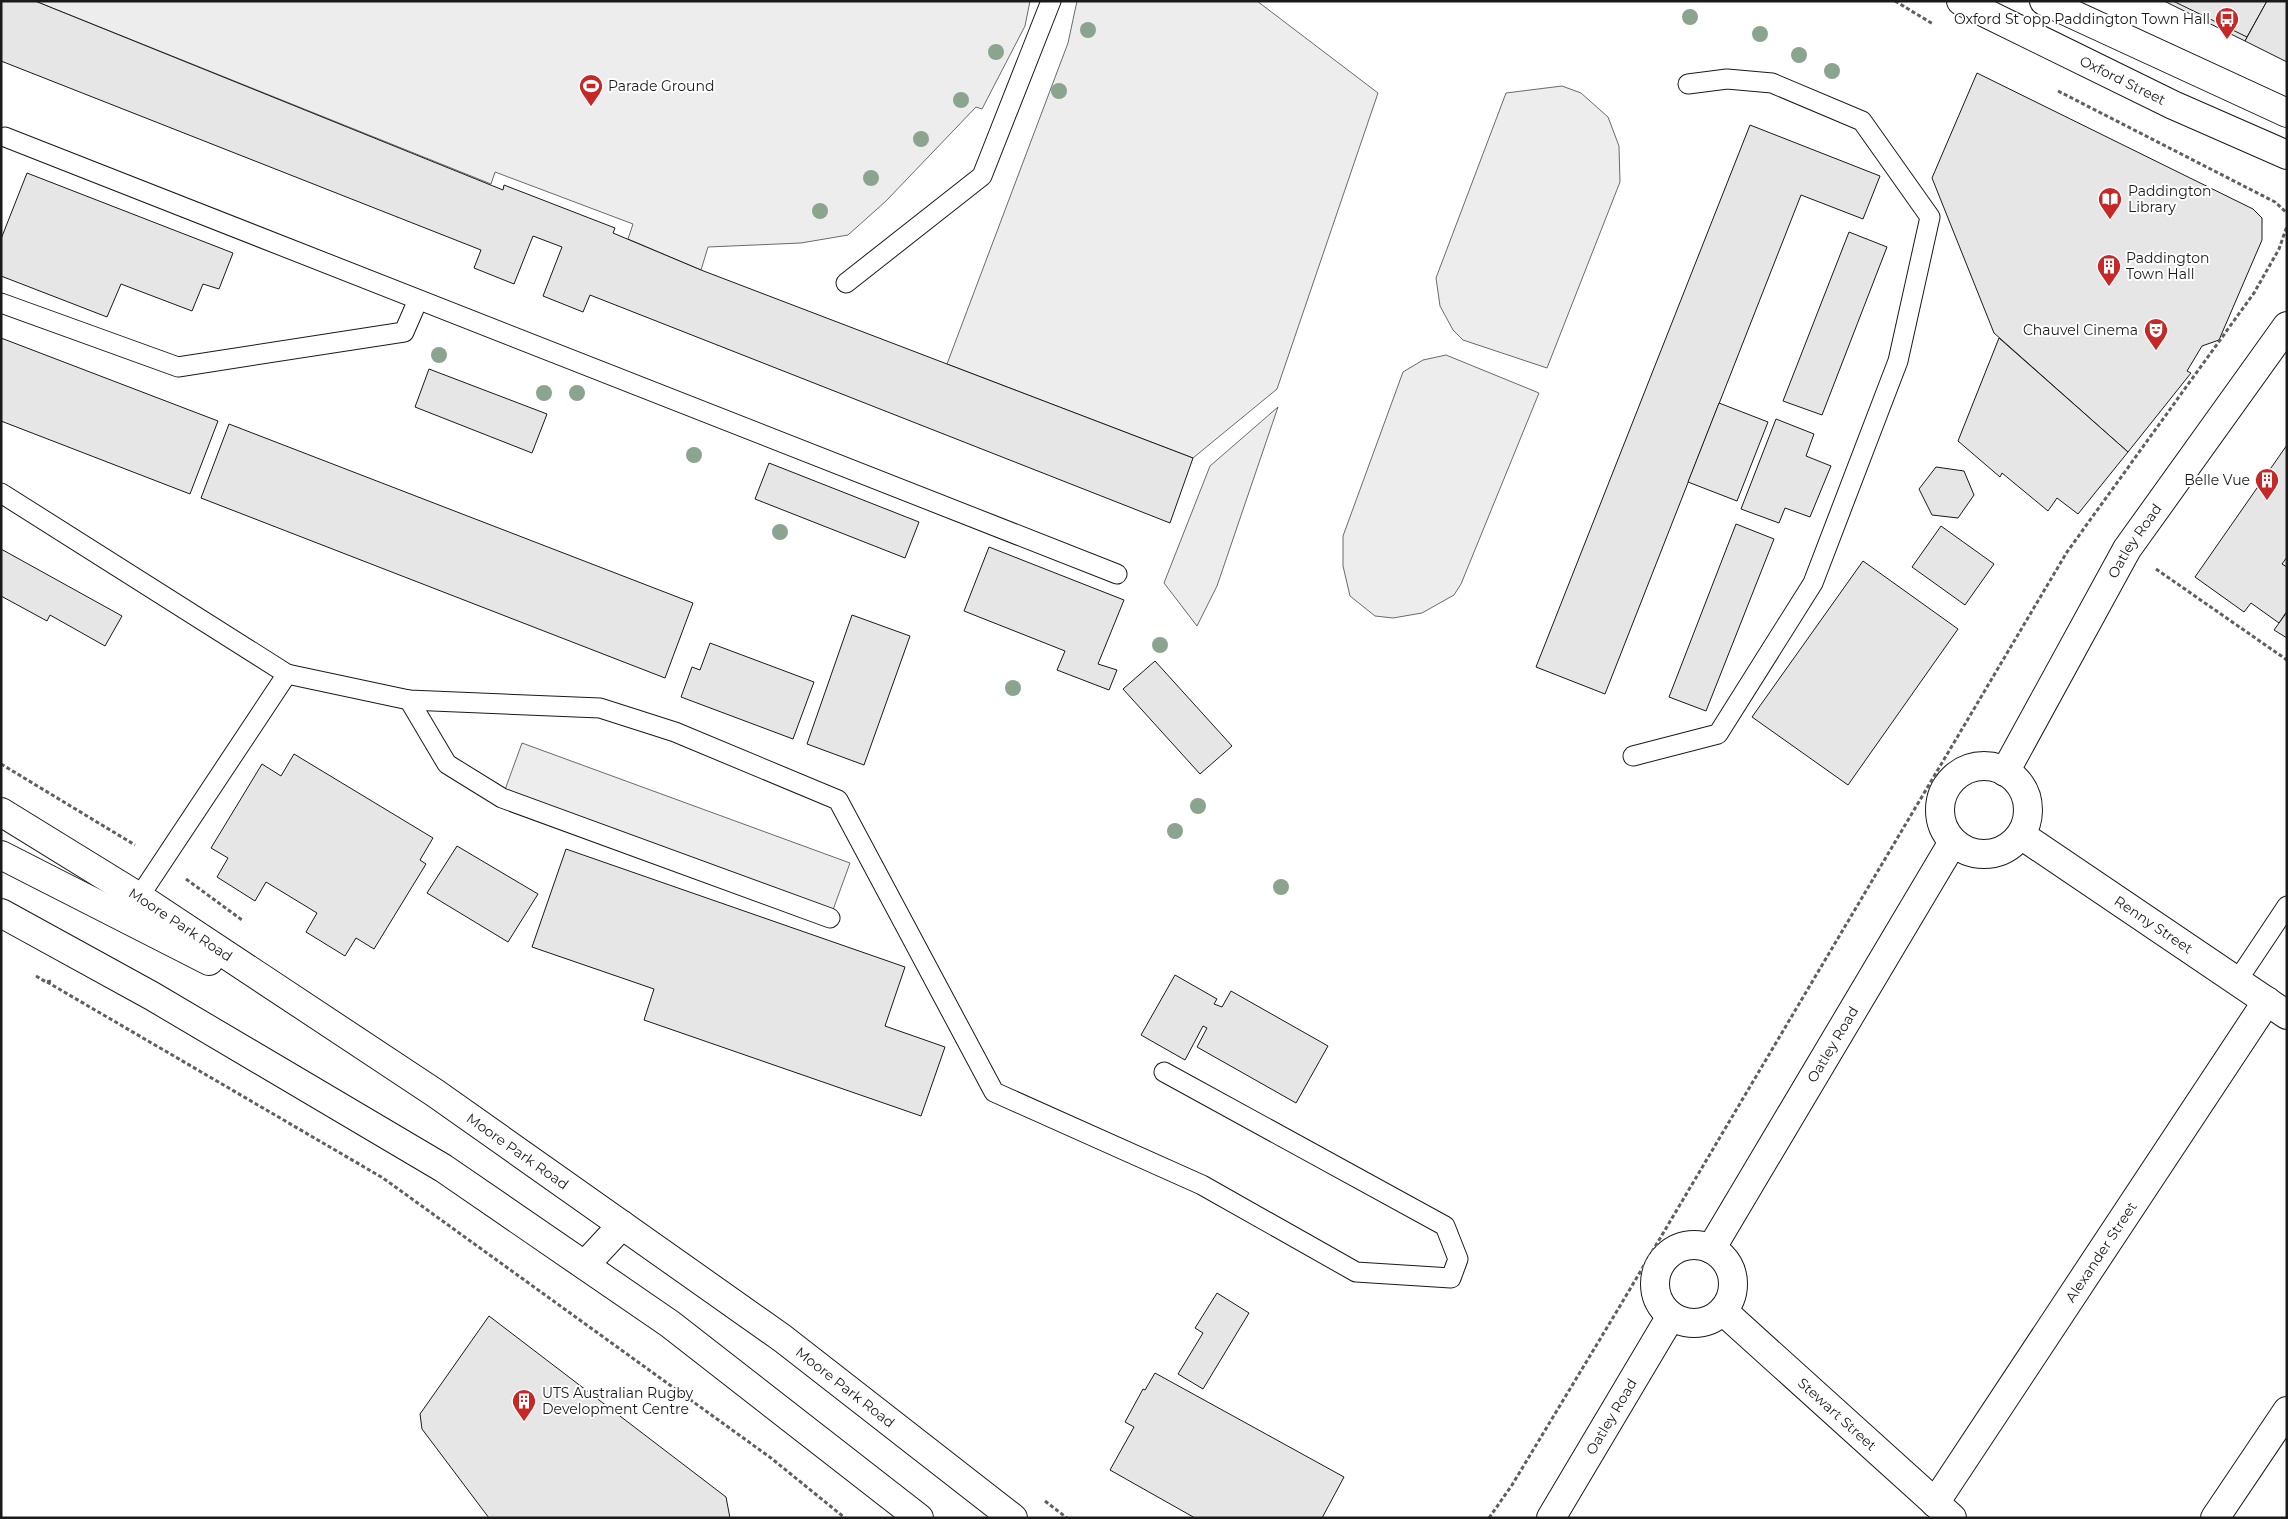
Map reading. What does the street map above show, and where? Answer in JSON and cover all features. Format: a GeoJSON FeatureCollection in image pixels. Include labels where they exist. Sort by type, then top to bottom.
{"type":"FeatureCollection","features":[{"type":"Feature","properties":{"kind":"main road","name":"Oxford Street"},"geometry":{"type":"LineString","coordinates":[[1961,1],[2164,101],[2287,155]]}},
{"type":"Feature","properties":{"kind":"main road"},"geometry":{"type":"LineString","coordinates":[[2044,1],[2287,113]]}},
{"type":"Feature","properties":{"kind":"main road","name":"Oatley Road"},"geometry":{"type":"LineString","coordinates":[[2005,772],[2127,549],[2287,326]]}},
{"type":"Feature","properties":{"kind":"main road"},"geometry":{"type":"LineString","coordinates":[[1978,766],[1992,767],[2005,772],[2017,780],[2025,793],[2029,808],[2027,823],[2021,835],[2012,845],[2001,852],[1988,854],[1963,850],[1953,842],[1944,830],[1940,817],[1940,803],[1944,789],[1965,770],[1978,766]]}},
{"type":"Feature","properties":{"kind":"main road","name":"Moore Park Road"},"geometry":{"type":"LineString","coordinates":[[1,812],[140,897],[435,1093],[782,1338],[1013,1518]]}},
{"type":"Feature","properties":{"kind":"main road","name":"Renny Street"},"geometry":{"type":"LineString","coordinates":[[2021,835],[2277,1008]]}},
{"type":"Feature","properties":{"kind":"main road","name":"Oatley Road"},"geometry":{"type":"LineString","coordinates":[[1711,1249],[1953,842]]}},
{"type":"Feature","properties":{"kind":"main road"},"geometry":{"type":"LineString","coordinates":[[1,855],[334,1025]]}},
{"type":"Feature","properties":{"kind":"main road"},"geometry":{"type":"LineString","coordinates":[[1,913],[152,996],[434,1162],[670,1324],[920,1518]]}},
{"type":"Feature","properties":{"kind":"main road","name":"Alexander Street"},"geometry":{"type":"LineString","coordinates":[[1943,1510],[2277,1008]]}},
{"type":"Feature","properties":{"kind":"main road"},"geometry":{"type":"LineString","coordinates":[[585,1265],[622,1225]]}},
{"type":"Feature","properties":{"kind":"main road"},"geometry":{"type":"LineString","coordinates":[[1695,1245],[1711,1249],[1723,1258],[1731,1271],[1733,1284],[1731,1298],[1723,1311],[1702,1322],[1688,1323],[1671,1316],[1662,1306],[1655,1289],[1656,1276],[1661,1263],[1670,1253],[1682,1247],[1695,1245]]}},
{"type":"Feature","properties":{"kind":"main road","name":"Stewart Street"},"geometry":{"type":"LineString","coordinates":[[1723,1311],[1943,1510]]}},
{"type":"Feature","properties":{"kind":"main road","name":"Oatley Road"},"geometry":{"type":"LineString","coordinates":[[1551,1518],[1671,1316]]}},
{"type":"Feature","properties":{"kind":"main road"},"geometry":{"type":"LineString","coordinates":[[2215,1518],[2287,1411]]}},
{"type":"Feature","properties":{"kind":"lane"},"geometry":{"type":"LineString","coordinates":[[846,283],[982,176],[1051,1]]}},
{"type":"Feature","properties":{"kind":"lane"},"geometry":{"type":"LineString","coordinates":[[1633,756],[1718,734],[1813,583],[1898,361],[1930,217],[1862,121],[1772,83],[1727,79],[1688,84]]}},
{"type":"Feature","properties":{"kind":"lane"},"geometry":{"type":"LineString","coordinates":[[5,137],[1117,574]]}},
{"type":"Feature","properties":{"kind":"lane"},"geometry":{"type":"LineString","coordinates":[[1,303],[178,367],[404,332],[418,300]]}},
{"type":"Feature","properties":{"kind":"lane"},"geometry":{"type":"LineString","coordinates":[[1,493],[287,674],[409,700],[600,708],[675,732],[838,800],[994,1092],[1202,1186],[1356,1272],[1451,1278],[1458,1259],[1445,1226],[1164,1072]]}},
{"type":"Feature","properties":{"kind":"lane"},"geometry":{"type":"LineString","coordinates":[[140,897],[287,674]]}},
{"type":"Feature","properties":{"kind":"lane"},"geometry":{"type":"LineString","coordinates":[[409,700],[446,764],[502,798],[830,918]]}},
{"type":"Feature","properties":{"kind":"lane"},"geometry":{"type":"LineString","coordinates":[[2237,981],[2287,906]]}},
{"type":"Feature","properties":{"kind":"path"},"geometry":{"type":"LineString","coordinates":[[2275,202],[2287,213]]}},
{"type":"Feature","properties":{"kind":"path"},"geometry":{"type":"LineString","coordinates":[[1489,1518],[1512,1485],[1609,1324],[2067,552],[2254,293],[2279,249],[2287,226]]}},
{"type":"Feature","properties":{"kind":"path"},"geometry":{"type":"LineString","coordinates":[[2127,549],[2287,660]]}},
{"type":"Feature","properties":{"kind":"path"},"geometry":{"type":"LineString","coordinates":[[46,982],[383,1178],[771,1458],[845,1518]]}},
{"type":"Feature","properties":{"kind":"shaded area"},"geometry":{"type":"Polygon","coordinates":[[[35,1],[1030,1],[1025,26],[982,109],[976,107],[886,201],[848,235],[801,243],[708,247],[701,270],[628,239],[633,224],[495,172],[491,184],[35,1]]]}},
{"type":"Feature","properties":{"kind":"shaded area"},"geometry":{"type":"Polygon","coordinates":[[[1077,1],[1257,1],[1378,93],[1277,389],[1193,458],[947,364],[1068,43],[1077,1]]]}},
{"type":"Feature","properties":{"kind":"shaded area"},"geometry":{"type":"Polygon","coordinates":[[[1562,86],[1581,93],[1608,117],[1619,146],[1620,182],[1547,368],[1463,340],[1453,330],[1440,306],[1436,278],[1506,93],[1562,86]]]}},
{"type":"Feature","properties":{"kind":"shaded area"},"geometry":{"type":"Polygon","coordinates":[[[1446,355],[1539,393],[1461,584],[1454,595],[1422,613],[1393,618],[1375,616],[1350,596],[1343,566],[1343,536],[1403,372],[1423,360],[1446,355]]]}},
{"type":"Feature","properties":{"kind":"shaded area"},"geometry":{"type":"Polygon","coordinates":[[[1278,407],[1217,586],[1197,626],[1164,583],[1210,466],[1278,407]]]}},
{"type":"Feature","properties":{"kind":"shaded area"},"geometry":{"type":"Polygon","coordinates":[[[522,743],[850,863],[830,918],[502,798],[522,743]]]}},
{"type":"Feature","properties":{"kind":"building"},"geometry":{"type":"Polygon","coordinates":[[[1,1],[35,1],[503,190],[504,185],[615,228],[613,233],[701,270],[1193,458],[1170,523],[590,295],[583,312],[543,296],[562,247],[533,236],[514,284],[474,268],[481,250],[1,61],[1,1]]]}},
{"type":"Feature","properties":{"kind":"building"},"geometry":{"type":"Polygon","coordinates":[[[2164,1],[2267,1],[2245,41],[2164,1]]]}},
{"type":"Feature","properties":{"kind":"building"},"geometry":{"type":"Polygon","coordinates":[[[2173,1],[2267,1],[2247,37],[2173,1]]]}},
{"type":"Feature","properties":{"kind":"building"},"geometry":{"type":"Polygon","coordinates":[[[2267,1],[2287,1],[2287,62],[2245,41],[2267,1]]]}},
{"type":"Feature","properties":{"kind":"building","name":"Paddington Town Hall"},"geometry":{"type":"Polygon","coordinates":[[[1977,73],[2253,209],[2262,218],[2262,240],[2219,340],[2202,346],[2187,371],[2191,373],[2128,452],[1994,333],[1932,178],[1977,73]]]}},
{"type":"Feature","properties":{"kind":"building"},"geometry":{"type":"Polygon","coordinates":[[[1750,125],[1880,176],[1863,219],[1801,195],[1605,694],[1536,667],[1750,125]]]}},
{"type":"Feature","properties":{"kind":"building"},"geometry":{"type":"Polygon","coordinates":[[[27,173],[233,253],[219,289],[203,284],[192,311],[121,284],[107,317],[1,276],[1,239],[27,173]]]}},
{"type":"Feature","properties":{"kind":"building"},"geometry":{"type":"Polygon","coordinates":[[[1849,232],[1887,247],[1822,415],[1783,401],[1849,232]]]}},
{"type":"Feature","properties":{"kind":"building"},"geometry":{"type":"Polygon","coordinates":[[[1,338],[218,421],[190,494],[1,421],[1,338]]]}},
{"type":"Feature","properties":{"kind":"building"},"geometry":{"type":"Polygon","coordinates":[[[1999,338],[2128,452],[2078,514],[2057,498],[2048,511],[2002,473],[2000,477],[1958,441],[1999,338]]]}},
{"type":"Feature","properties":{"kind":"building"},"geometry":{"type":"Polygon","coordinates":[[[429,369],[547,414],[532,453],[415,407],[429,369]]]}},
{"type":"Feature","properties":{"kind":"building"},"geometry":{"type":"Polygon","coordinates":[[[1719,403],[1768,422],[1737,501],[1688,482],[1719,403]]]}},
{"type":"Feature","properties":{"kind":"building"},"geometry":{"type":"Polygon","coordinates":[[[1776,419],[1814,434],[1806,456],[1831,466],[1810,517],[1785,508],[1779,523],[1741,509],[1776,419]]]}},
{"type":"Feature","properties":{"kind":"building"},"geometry":{"type":"Polygon","coordinates":[[[229,424],[693,603],[665,678],[201,498],[229,424]]]}},
{"type":"Feature","properties":{"kind":"building","name":"Belle Vue"},"geometry":{"type":"Polygon","coordinates":[[[2287,445],[2287,557],[2282,564],[2287,567],[2287,611],[2279,623],[2251,603],[2244,612],[2195,577],[2287,445]]]}},
{"type":"Feature","properties":{"kind":"building"},"geometry":{"type":"Polygon","coordinates":[[[769,463],[919,522],[905,558],[755,499],[769,463]]]}},
{"type":"Feature","properties":{"kind":"building"},"geometry":{"type":"Polygon","coordinates":[[[1936,467],[1964,471],[1974,495],[1958,518],[1932,515],[1919,489],[1936,467]]]}},
{"type":"Feature","properties":{"kind":"building"},"geometry":{"type":"Polygon","coordinates":[[[1736,524],[1774,539],[1706,711],[1669,697],[1736,524]]]}},
{"type":"Feature","properties":{"kind":"building"},"geometry":{"type":"Polygon","coordinates":[[[1941,526],[1994,564],[1965,605],[1912,567],[1941,526]]]}},
{"type":"Feature","properties":{"kind":"building"},"geometry":{"type":"Polygon","coordinates":[[[989,547],[1124,600],[1098,664],[1117,670],[1109,690],[1057,670],[1065,651],[964,611],[989,547]]]}},
{"type":"Feature","properties":{"kind":"building"},"geometry":{"type":"Polygon","coordinates":[[[1,549],[122,616],[105,646],[50,615],[47,621],[1,596],[1,549]]]}},
{"type":"Feature","properties":{"kind":"building"},"geometry":{"type":"Polygon","coordinates":[[[1863,561],[1958,629],[1848,785],[1752,717],[1863,561]]]}},
{"type":"Feature","properties":{"kind":"building"},"geometry":{"type":"Polygon","coordinates":[[[2287,612],[2287,638],[2274,630],[2287,612]]]}},
{"type":"Feature","properties":{"kind":"building"},"geometry":{"type":"Polygon","coordinates":[[[852,615],[910,636],[864,765],[807,744],[852,615]]]}},
{"type":"Feature","properties":{"kind":"building"},"geometry":{"type":"Polygon","coordinates":[[[710,643],[814,682],[793,739],[681,697],[692,667],[700,670],[710,643]]]}},
{"type":"Feature","properties":{"kind":"building"},"geometry":{"type":"Polygon","coordinates":[[[1155,661],[1232,746],[1200,774],[1123,689],[1155,661]]]}},
{"type":"Feature","properties":{"kind":"building"},"geometry":{"type":"Polygon","coordinates":[[[294,754],[433,838],[420,860],[426,864],[374,949],[356,938],[345,956],[306,932],[317,913],[266,882],[255,901],[217,877],[228,858],[211,848],[262,764],[281,776],[294,754]]]}},
{"type":"Feature","properties":{"kind":"building"},"geometry":{"type":"Polygon","coordinates":[[[457,846],[538,894],[508,942],[427,893],[457,846]]]}},
{"type":"Feature","properties":{"kind":"building"},"geometry":{"type":"Polygon","coordinates":[[[566,849],[905,967],[885,1026],[945,1047],[921,1116],[644,1020],[654,989],[532,947],[566,849]]]}},
{"type":"Feature","properties":{"kind":"building"},"geometry":{"type":"Polygon","coordinates":[[[1175,975],[1217,999],[1214,1004],[1222,1007],[1231,991],[1328,1046],[1296,1103],[1197,1047],[1207,1028],[1203,1026],[1185,1060],[1141,1035],[1175,975]]]}},
{"type":"Feature","properties":{"kind":"building"},"geometry":{"type":"Polygon","coordinates":[[[1217,1293],[1249,1313],[1203,1389],[1178,1374],[1203,1333],[1195,1328],[1217,1293]]]}},
{"type":"Feature","properties":{"kind":"building","name":"UTS Australian Rugby Development Centre"},"geometry":{"type":"Polygon","coordinates":[[[489,1316],[726,1497],[730,1518],[489,1518],[422,1429],[420,1414],[489,1316]]]}},
{"type":"Feature","properties":{"kind":"building"},"geometry":{"type":"Polygon","coordinates":[[[1155,1373],[1344,1477],[1322,1518],[1195,1518],[1110,1470],[1134,1427],[1125,1422],[1143,1389],[1145,1390],[1155,1373]]]}},
{"type":"Feature","properties":{"kind":"place","name":"Oxford St opp Paddington Town Hall"},"geometry":{"type":"Point","coordinates":[2227,40]}},
{"type":"Feature","properties":{"kind":"place","name":"Parade Ground"},"geometry":{"type":"Point","coordinates":[591,107]}},
{"type":"Feature","properties":{"kind":"place","name":"Paddington Library"},"geometry":{"type":"Point","coordinates":[2110,220]}},
{"type":"Feature","properties":{"kind":"place","name":"Paddington Town Hall"},"geometry":{"type":"Point","coordinates":[2109,287]}},
{"type":"Feature","properties":{"kind":"place","name":"Chauvel Cinema"},"geometry":{"type":"Point","coordinates":[2156,351]}},
{"type":"Feature","properties":{"kind":"place","name":"Belle Vue"},"geometry":{"type":"Point","coordinates":[2267,501]}},
{"type":"Feature","properties":{"kind":"place","name":"UTS Australian Rugby Development Centre"},"geometry":{"type":"Point","coordinates":[524,1422]}}]}
